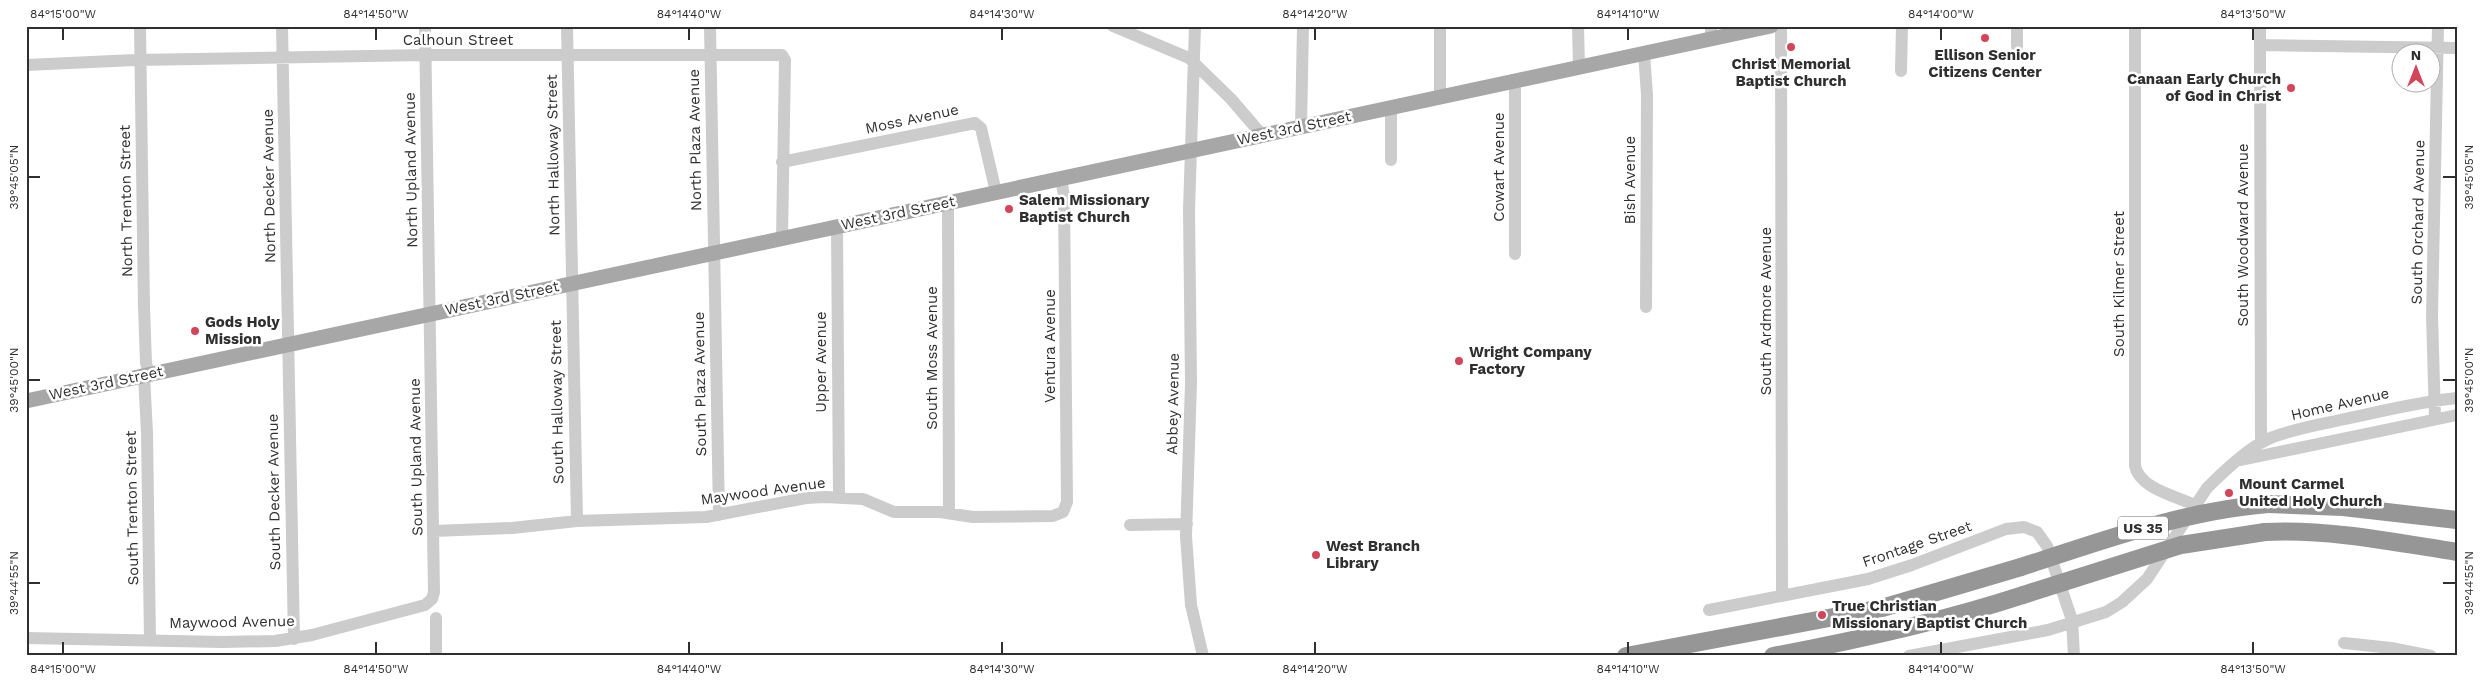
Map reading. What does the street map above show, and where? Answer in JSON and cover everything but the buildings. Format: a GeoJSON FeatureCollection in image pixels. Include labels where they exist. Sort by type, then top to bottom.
{"type":"FeatureCollection","features":[{"type":"Feature","properties":{"kind":"highway","name":"US 35"},"geometry":{"type":"LineString","coordinates":[[1626,656],[1882,608],[2164,522],[2216,509],[2268,504],[2342,507],[2457,520]]}},
{"type":"Feature","properties":{"kind":"highway","name":"US 35"},"geometry":{"type":"LineString","coordinates":[[1773,656],[1938,622],[2181,545],[2266,532],[2316,532],[2367,537],[2457,552]]}},
{"type":"Feature","properties":{"kind":"main road","name":"West 3rd Street"},"geometry":{"type":"LineString","coordinates":[[26,401],[1580,67],[1644,53],[1711,33],[1771,26]]}},
{"type":"Feature","properties":{"kind":"street","name":"North Trenton Street"},"geometry":{"type":"LineString","coordinates":[[140,26],[146,374]]}},
{"type":"Feature","properties":{"kind":"street","name":"North Decker Avenue"},"geometry":{"type":"LineString","coordinates":[[282,26],[287,344]]}},
{"type":"Feature","properties":{"kind":"street","name":"North Upland Avenue"},"geometry":{"type":"LineString","coordinates":[[425,26],[430,313]]}},
{"type":"Feature","properties":{"kind":"street","name":"North Halloway Street"},"geometry":{"type":"LineString","coordinates":[[568,26],[572,283]]}},
{"type":"Feature","properties":{"kind":"street","name":"North Plaza Avenue"},"geometry":{"type":"LineString","coordinates":[[710,26],[713,252]]}},
{"type":"Feature","properties":{"kind":"street"},"geometry":{"type":"LineString","coordinates":[[1113,26],[1183,54],[1231,99],[1262,135]]}},
{"type":"Feature","properties":{"kind":"street","name":"Abbey Avenue"},"geometry":{"type":"LineString","coordinates":[[1195,26],[1189,252],[1191,383],[1187,524],[1191,605],[1203,656]]}},
{"type":"Feature","properties":{"kind":"street"},"geometry":{"type":"LineString","coordinates":[[1301,127],[1303,26]]}},
{"type":"Feature","properties":{"kind":"street"},"geometry":{"type":"LineString","coordinates":[[1440,26],[1440,97]]}},
{"type":"Feature","properties":{"kind":"street"},"geometry":{"type":"LineString","coordinates":[[1578,26],[1580,67]]}},
{"type":"Feature","properties":{"kind":"street","name":"South Ardmore Avenue"},"geometry":{"type":"LineString","coordinates":[[1781,26],[1782,596]]}},
{"type":"Feature","properties":{"kind":"street"},"geometry":{"type":"LineString","coordinates":[[1902,26],[1902,71]]}},
{"type":"Feature","properties":{"kind":"street"},"geometry":{"type":"LineString","coordinates":[[2017,26],[2018,47]]}},
{"type":"Feature","properties":{"kind":"street","name":"South Kilmer Street"},"geometry":{"type":"LineString","coordinates":[[2135,26],[2134,466],[2136,474],[2145,483],[2195,505]]}},
{"type":"Feature","properties":{"kind":"street","name":"South Woodward Avenue"},"geometry":{"type":"LineString","coordinates":[[2260,26],[2261,443]]}},
{"type":"Feature","properties":{"kind":"street","name":"South Orchard Avenue"},"geometry":{"type":"LineString","coordinates":[[2438,26],[2438,42]]}},
{"type":"Feature","properties":{"kind":"street"},"geometry":{"type":"LineString","coordinates":[[2260,45],[2390,47]]}},
{"type":"Feature","properties":{"kind":"street"},"geometry":{"type":"LineString","coordinates":[[2440,48],[2457,48]]}},
{"type":"Feature","properties":{"kind":"street","name":"Bish Avenue"},"geometry":{"type":"LineString","coordinates":[[1644,53],[1647,95],[1646,307]]}},
{"type":"Feature","properties":{"kind":"street","name":"Calhoun Street"},"geometry":{"type":"LineString","coordinates":[[26,65],[140,60],[426,55],[710,55],[783,57],[785,60],[782,162]]}},
{"type":"Feature","properties":{"kind":"street","name":"Cowart Avenue"},"geometry":{"type":"LineString","coordinates":[[1515,81],[1515,254]]}},
{"type":"Feature","properties":{"kind":"street","name":"South Orchard Avenue"},"geometry":{"type":"LineString","coordinates":[[2435,418],[2432,315],[2437,92]]}},
{"type":"Feature","properties":{"kind":"street"},"geometry":{"type":"LineString","coordinates":[[1391,108],[1391,160]]}},
{"type":"Feature","properties":{"kind":"street","name":"Moss Avenue"},"geometry":{"type":"LineString","coordinates":[[782,162],[975,123],[981,128],[996,192]]}},
{"type":"Feature","properties":{"kind":"street"},"geometry":{"type":"LineString","coordinates":[[782,162],[782,238]]}},
{"type":"Feature","properties":{"kind":"street","name":"Ventura Avenue"},"geometry":{"type":"LineString","coordinates":[[1061,178],[1064,196],[1067,380],[1067,502],[1063,512]]}},
{"type":"Feature","properties":{"kind":"street","name":"South Moss Avenue"},"geometry":{"type":"LineString","coordinates":[[948,202],[949,513]]}},
{"type":"Feature","properties":{"kind":"street","name":"Upper Avenue"},"geometry":{"type":"LineString","coordinates":[[837,226],[839,498]]}},
{"type":"Feature","properties":{"kind":"street","name":"South Plaza Avenue"},"geometry":{"type":"LineString","coordinates":[[713,252],[720,515]]}},
{"type":"Feature","properties":{"kind":"street","name":"South Halloway Street"},"geometry":{"type":"LineString","coordinates":[[572,283],[576,521]]}},
{"type":"Feature","properties":{"kind":"street","name":"South Upland Avenue"},"geometry":{"type":"LineString","coordinates":[[430,313],[434,531],[434,592],[432,599]]}},
{"type":"Feature","properties":{"kind":"street","name":"South Decker Avenue"},"geometry":{"type":"LineString","coordinates":[[287,344],[294,639]]}},
{"type":"Feature","properties":{"kind":"street","name":"South Trenton Street"},"geometry":{"type":"LineString","coordinates":[[146,374],[150,640]]}},
{"type":"Feature","properties":{"kind":"street","name":"Home Avenue"},"geometry":{"type":"LineString","coordinates":[[1909,656],[1936,653],[2048,630],[2106,612],[2137,589],[2158,564],[2195,505],[2219,476],[2261,443],[2273,437],[2310,427],[2434,400],[2457,398]]}},
{"type":"Feature","properties":{"kind":"street","name":"Home Avenue"},"geometry":{"type":"LineString","coordinates":[[2239,461],[2435,418],[2457,415]]}},
{"type":"Feature","properties":{"kind":"street","name":"Maywood Avenue"},"geometry":{"type":"LineString","coordinates":[[434,531],[512,528],[576,521],[720,515],[806,498],[872,501],[894,512],[949,513],[961,516],[1053,516],[1063,512]]}},
{"type":"Feature","properties":{"kind":"street"},"geometry":{"type":"LineString","coordinates":[[1130,525],[1187,524]]}},
{"type":"Feature","properties":{"kind":"street","name":"Frontage Street"},"geometry":{"type":"LineString","coordinates":[[1709,610],[1887,574],[2006,529],[2024,527],[2037,532],[2048,546],[2073,623],[2074,656]]}},
{"type":"Feature","properties":{"kind":"street","name":"Maywood Avenue"},"geometry":{"type":"LineString","coordinates":[[26,638],[222,642],[294,639],[425,605],[432,599]]}},
{"type":"Feature","properties":{"kind":"street"},"geometry":{"type":"LineString","coordinates":[[436,618],[436,656]]}},
{"type":"Feature","properties":{"kind":"street"},"geometry":{"type":"LineString","coordinates":[[2344,644],[2391,648],[2431,656]]}},
{"type":"Feature","properties":{"kind":"place","name":"Ellison Senior Citizens Center"},"geometry":{"type":"Point","coordinates":[1985,38]}},
{"type":"Feature","properties":{"kind":"place","name":"Christ Memorial Baptist Church"},"geometry":{"type":"Point","coordinates":[1791,47]}},
{"type":"Feature","properties":{"kind":"place","name":"Canaan Early Church of God in Christ"},"geometry":{"type":"Point","coordinates":[2291,88]}},
{"type":"Feature","properties":{"kind":"place","name":"Salem Missionary Baptist Church"},"geometry":{"type":"Point","coordinates":[1009,209]}},
{"type":"Feature","properties":{"kind":"place","name":"Gods Holy Mission"},"geometry":{"type":"Point","coordinates":[195,331]}},
{"type":"Feature","properties":{"kind":"place","name":"Wright Company Factory"},"geometry":{"type":"Point","coordinates":[1459,361]}},
{"type":"Feature","properties":{"kind":"place","name":"Mount Carmel United Holy Church"},"geometry":{"type":"Point","coordinates":[2229,493]}},
{"type":"Feature","properties":{"kind":"place","name":"West Branch Library"},"geometry":{"type":"Point","coordinates":[1316,555]}},
{"type":"Feature","properties":{"kind":"place","name":"True Christian Missionary Baptist Church"},"geometry":{"type":"Point","coordinates":[1822,615]}}]}
